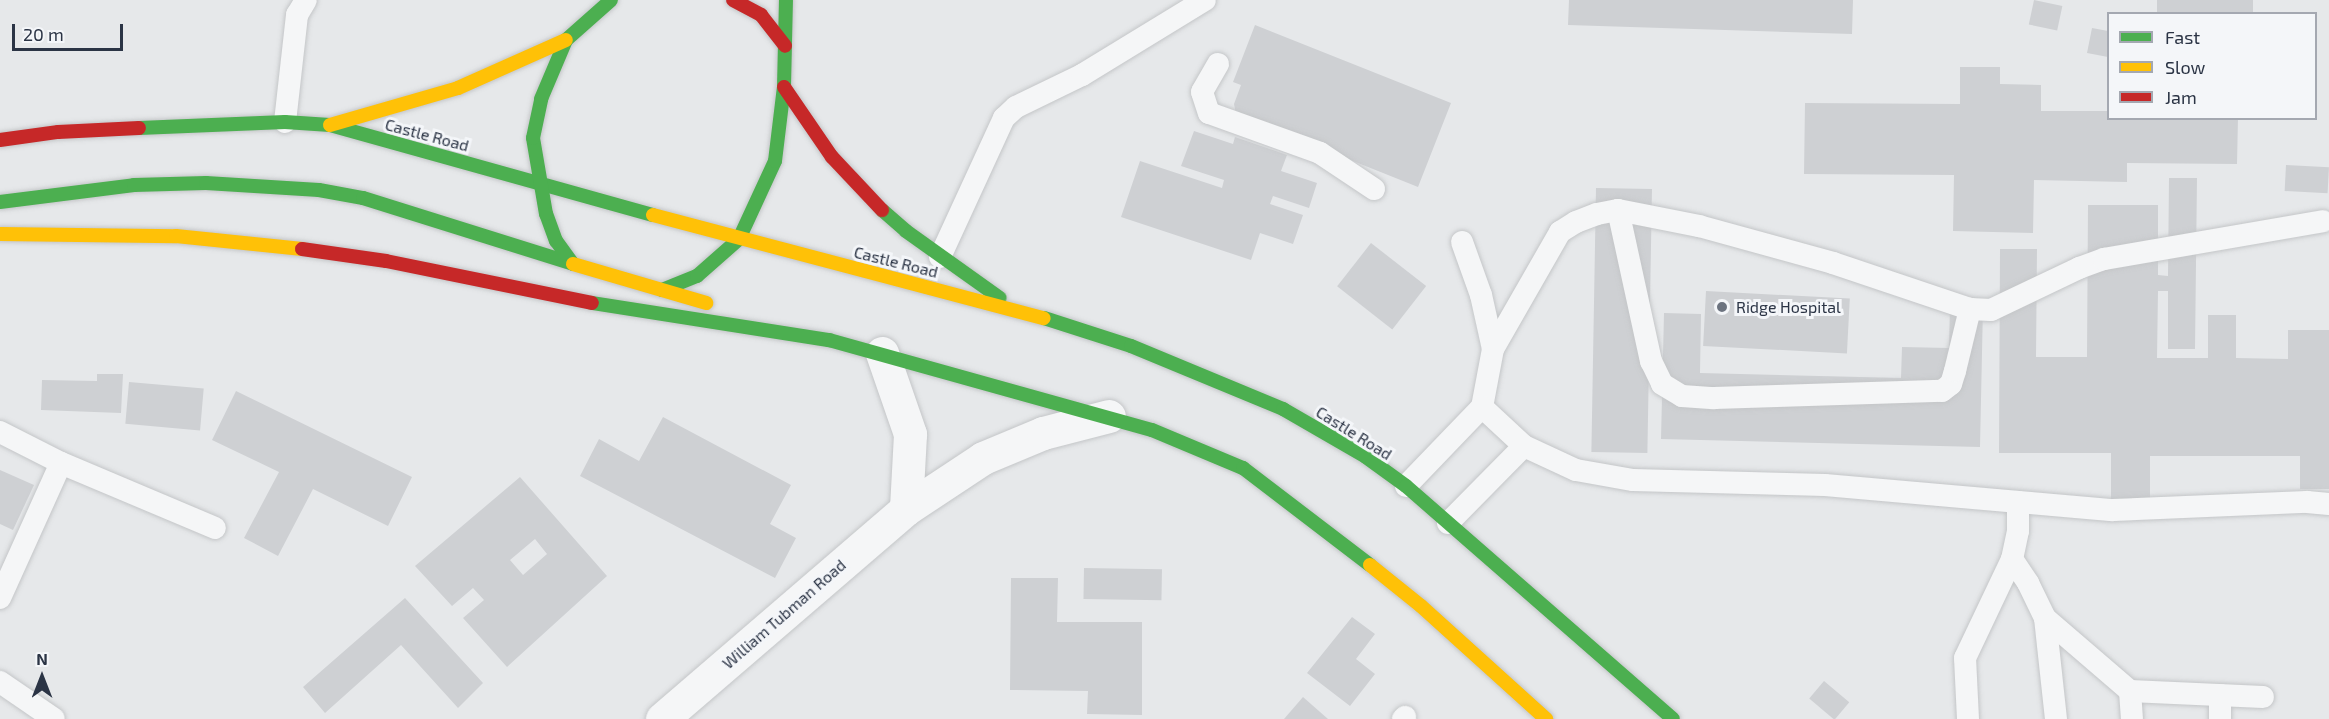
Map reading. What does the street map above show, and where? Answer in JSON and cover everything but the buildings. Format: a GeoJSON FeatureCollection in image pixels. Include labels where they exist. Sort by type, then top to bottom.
{"type":"FeatureCollection","features":[{"type":"Feature","properties":{"kind":"main road"},"geometry":{"type":"LineString","coordinates":[[330,125],[458,88],[566,40],[611,0]]}},
{"type":"Feature","properties":{"kind":"main road"},"geometry":{"type":"LineString","coordinates":[[733,0],[761,15],[785,46]]}},
{"type":"Feature","properties":{"kind":"main road"},"geometry":{"type":"LineString","coordinates":[[662,290],[697,276],[739,239],[775,160],[784,87],[786,0]]}},
{"type":"Feature","properties":{"kind":"main road"},"geometry":{"type":"LineString","coordinates":[[566,40],[539,109],[533,138],[539,183],[556,241],[573,264]]}},
{"type":"Feature","properties":{"kind":"main road"},"geometry":{"type":"LineString","coordinates":[[784,87],[832,157],[876,205],[940,257],[1019,310]]}},
{"type":"Feature","properties":{"kind":"main road","name":"Castle Road"},"geometry":{"type":"LineString","coordinates":[[0,140],[58,132],[285,122],[330,125],[739,239],[1019,310],[1131,346],[1283,409],[1366,457],[1406,486],[1673,719]]}},
{"type":"Feature","properties":{"kind":"main road"},"geometry":{"type":"LineString","coordinates":[[0,202],[134,185],[206,183],[319,190],[363,198],[573,264],[829,340],[1109,416],[1152,430],[1243,468],[1325,529],[1421,606],[1546,719]]}},
{"type":"Feature","properties":{"kind":"main road"},"geometry":{"type":"LineString","coordinates":[[0,234],[176,236],[270,245],[386,261],[579,301],[829,340]]}},
{"type":"Feature","properties":{"kind":"street"},"geometry":{"type":"LineString","coordinates":[[882,353],[910,434],[906,509]]}},
{"type":"Feature","properties":{"kind":"street","name":"William Tubman Road"},"geometry":{"type":"LineString","coordinates":[[662,719],[906,509],[983,458],[1043,433],[1109,416]]}},
{"type":"Feature","properties":{"kind":"lane"},"geometry":{"type":"LineString","coordinates":[[285,122],[297,15],[306,0]]}},
{"type":"Feature","properties":{"kind":"lane"},"geometry":{"type":"LineString","coordinates":[[940,257],[1004,118],[1016,107],[1082,75],[1205,0]]}},
{"type":"Feature","properties":{"kind":"lane"},"geometry":{"type":"LineString","coordinates":[[1218,64],[1202,92],[1209,113],[1320,153],[1374,189]]}},
{"type":"Feature","properties":{"kind":"lane"},"geometry":{"type":"LineString","coordinates":[[1618,210],[1651,361],[1662,384],[1682,396],[1714,398],[1942,391],[1951,384],[1956,371],[1970,309]]}},
{"type":"Feature","properties":{"kind":"lane"},"geometry":{"type":"LineString","coordinates":[[1406,486],[1482,407],[1493,349],[1560,232],[1576,222],[1618,210],[1699,226],[1833,263],[1970,309],[1991,310],[2079,268],[2104,259],[2323,221]]}},
{"type":"Feature","properties":{"kind":"lane"},"geometry":{"type":"LineString","coordinates":[[1462,242],[1481,295],[1493,349]]}},
{"type":"Feature","properties":{"kind":"lane"},"geometry":{"type":"LineString","coordinates":[[1482,407],[1524,446],[1576,470],[1633,480],[1825,484],[2113,510],[2307,502],[2329,504]]}},
{"type":"Feature","properties":{"kind":"lane"},"geometry":{"type":"LineString","coordinates":[[0,432],[62,463],[215,528]]}},
{"type":"Feature","properties":{"kind":"lane"},"geometry":{"type":"LineString","coordinates":[[1448,523],[1524,446]]}},
{"type":"Feature","properties":{"kind":"lane"},"geometry":{"type":"LineString","coordinates":[[0,598],[62,463]]}},
{"type":"Feature","properties":{"kind":"lane"},"geometry":{"type":"LineString","coordinates":[[1968,719],[1965,658],[2012,559],[2018,531],[2018,502]]}},
{"type":"Feature","properties":{"kind":"lane"},"geometry":{"type":"LineString","coordinates":[[2012,559],[2028,583],[2044,618],[2056,719]]}},
{"type":"Feature","properties":{"kind":"lane"},"geometry":{"type":"LineString","coordinates":[[2044,618],[2130,691],[2263,697]]}},
{"type":"Feature","properties":{"kind":"lane"},"geometry":{"type":"LineString","coordinates":[[0,682],[54,719]]}},
{"type":"Feature","properties":{"kind":"lane"},"geometry":{"type":"LineString","coordinates":[[2130,691],[2132,719]]}},
{"type":"Feature","properties":{"kind":"lane"},"geometry":{"type":"LineString","coordinates":[[2220,695],[2220,719]]}},
{"type":"Feature","properties":{"kind":"traffic: fast"},"geometry":{"type":"LineString","coordinates":[[573,264],[556,241],[546,214],[533,138],[541,99],[566,40],[611,0]]}},
{"type":"Feature","properties":{"kind":"traffic: fast"},"geometry":{"type":"LineString","coordinates":[[662,290],[697,276],[739,239],[775,161],[784,87],[786,0]]}},
{"type":"Feature","properties":{"kind":"traffic: fast"},"geometry":{"type":"LineString","coordinates":[[139,128],[285,122],[330,125],[653,215]]}},
{"type":"Feature","properties":{"kind":"traffic: fast"},"geometry":{"type":"LineString","coordinates":[[0,202],[134,185],[206,183],[319,190],[363,198],[573,264]]}},
{"type":"Feature","properties":{"kind":"traffic: fast"},"geometry":{"type":"LineString","coordinates":[[882,210],[906,231],[1000,298]]}},
{"type":"Feature","properties":{"kind":"traffic: fast"},"geometry":{"type":"LineString","coordinates":[[592,303],[829,340],[1152,430],[1243,468],[1370,565]]}},
{"type":"Feature","properties":{"kind":"traffic: fast"},"geometry":{"type":"LineString","coordinates":[[1044,318],[1131,346],[1283,409],[1366,457],[1406,486],[1673,719]]}},
{"type":"Feature","properties":{"kind":"traffic: slow"},"geometry":{"type":"LineString","coordinates":[[330,125],[458,88],[566,40]]}},
{"type":"Feature","properties":{"kind":"traffic: slow"},"geometry":{"type":"LineString","coordinates":[[653,215],[1044,318]]}},
{"type":"Feature","properties":{"kind":"traffic: slow"},"geometry":{"type":"LineString","coordinates":[[0,234],[176,236],[302,249]]}},
{"type":"Feature","properties":{"kind":"traffic: slow"},"geometry":{"type":"LineString","coordinates":[[573,264],[706,303]]}},
{"type":"Feature","properties":{"kind":"traffic: slow"},"geometry":{"type":"LineString","coordinates":[[1370,565],[1421,606],[1546,719]]}},
{"type":"Feature","properties":{"kind":"traffic: jam"},"geometry":{"type":"LineString","coordinates":[[733,0],[761,15],[785,46]]}},
{"type":"Feature","properties":{"kind":"traffic: jam"},"geometry":{"type":"LineString","coordinates":[[784,87],[832,157],[882,210]]}},
{"type":"Feature","properties":{"kind":"traffic: jam"},"geometry":{"type":"LineString","coordinates":[[0,140],[58,132],[139,128]]}},
{"type":"Feature","properties":{"kind":"traffic: jam"},"geometry":{"type":"LineString","coordinates":[[302,249],[386,261],[592,303]]}},
{"type":"Feature","properties":{"kind":"place","name":"Ridge Hospital"},"geometry":{"type":"Point","coordinates":[1722,307]}}]}
